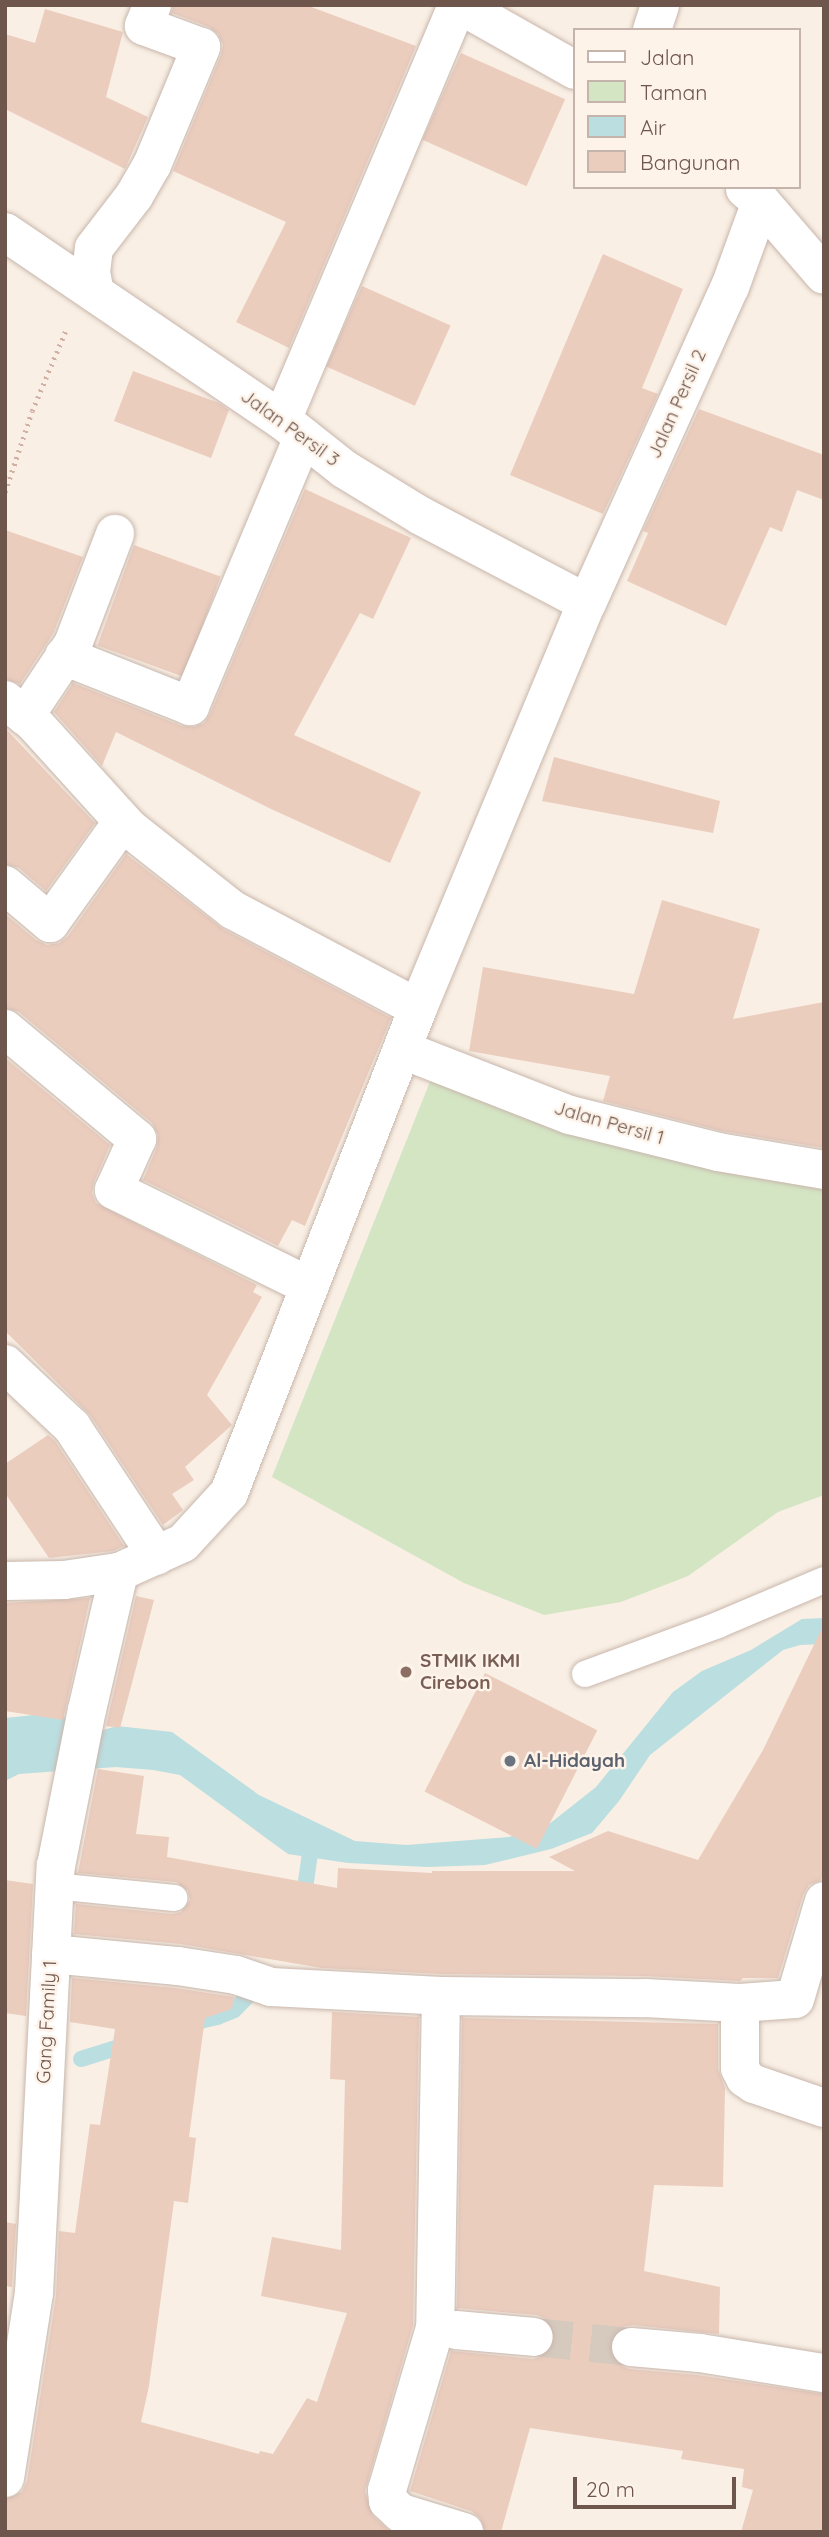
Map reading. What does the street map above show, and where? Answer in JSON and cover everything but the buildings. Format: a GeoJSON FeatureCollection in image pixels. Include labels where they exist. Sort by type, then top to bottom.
{"type":"FeatureCollection","features":[{"type":"Feature","properties":{"kind":"street"},"geometry":{"type":"LineString","coordinates":[[90,289],[93,248],[107,227],[118,219],[152,165],[201,47],[144,26],[152,5]]}},
{"type":"Feature","properties":{"kind":"street"},"geometry":{"type":"LineString","coordinates":[[64,656],[190,706],[293,428],[459,5],[574,69]]}},
{"type":"Feature","properties":{"kind":"street"},"geometry":{"type":"LineString","coordinates":[[653,28],[660,5]]}},
{"type":"Feature","properties":{"kind":"street"},"geometry":{"type":"LineString","coordinates":[[752,195],[824,275]]}},
{"type":"Feature","properties":{"kind":"street","name":"Jalan Persil 2"},"geometry":{"type":"LineString","coordinates":[[5,1581],[64,1580],[119,1572],[183,1543],[229,1493],[418,1008],[587,603],[730,287],[752,195]]}},
{"type":"Feature","properties":{"kind":"street","name":"Jalan Persil 3"},"geometry":{"type":"LineString","coordinates":[[5,232],[293,428],[344,469],[421,516],[587,603]]}},
{"type":"Feature","properties":{"kind":"street"},"geometry":{"type":"LineString","coordinates":[[115,534],[73,644],[15,708],[123,821],[233,909],[418,1008]]}},
{"type":"Feature","properties":{"kind":"street"},"geometry":{"type":"LineString","coordinates":[[5,885],[50,923],[123,821]]}},
{"type":"Feature","properties":{"kind":"street"},"geometry":{"type":"LineString","coordinates":[[5,1029],[137,1139],[114,1190],[309,1286]]}},
{"type":"Feature","properties":{"kind":"street","name":"Jalan Persil 1"},"geometry":{"type":"LineString","coordinates":[[402,1050],[570,1115],[718,1152],[824,1170]]}},
{"type":"Feature","properties":{"kind":"street"},"geometry":{"type":"LineString","coordinates":[[5,1364],[72,1427],[157,1556]]}},
{"type":"Feature","properties":{"kind":"street","name":"Gang Family 1"},"geometry":{"type":"LineString","coordinates":[[5,2477],[34,2293],[54,1886],[87,1710],[119,1572]]}},
{"type":"Feature","properties":{"kind":"street"},"geometry":{"type":"LineString","coordinates":[[51,1954],[201,1969],[236,1975],[271,1987],[441,1996],[645,1997],[740,2003],[795,1999],[824,1901]]}},
{"type":"Feature","properties":{"kind":"street"},"geometry":{"type":"LineString","coordinates":[[441,1996],[446,2329],[387,2490],[388,2501],[401,2513],[464,2532]]}},
{"type":"Feature","properties":{"kind":"street"},"geometry":{"type":"LineString","coordinates":[[740,2003],[740,2068],[744,2078],[754,2084],[824,2108]]}},
{"type":"Feature","properties":{"kind":"street"},"geometry":{"type":"LineString","coordinates":[[446,2329],[534,2337]]}},
{"type":"Feature","properties":{"kind":"street"},"geometry":{"type":"LineString","coordinates":[[631,2347],[700,2353],[824,2373]]}},
{"type":"Feature","properties":{"kind":"lane"},"geometry":{"type":"LineString","coordinates":[[585,1674],[718,1625],[824,1580]]}},
{"type":"Feature","properties":{"kind":"lane"},"geometry":{"type":"LineString","coordinates":[[54,1886],[174,1898]]}},
{"type":"Feature","properties":{"kind":"path"},"geometry":{"type":"LineString","coordinates":[[5,492],[32,411],[90,289]]}},
{"type":"Feature","properties":{"kind":"green space"},"geometry":{"type":"Polygon","coordinates":[[[433,1074],[824,1184],[824,1495],[778,1512],[688,1576],[621,1602],[544,1615],[464,1583],[272,1477],[433,1074]]]}},
{"type":"Feature","properties":{"kind":"water"},"geometry":{"type":"Polygon","coordinates":[[[824,1618],[824,1644],[800,1645],[783,1650],[650,1755],[619,1801],[592,1833],[551,1849],[485,1865],[427,1867],[348,1863],[288,1854],[180,1775],[153,1770],[116,1767],[19,1774],[5,1781],[5,1718],[53,1713],[100,1731],[117,1726],[172,1732],[259,1795],[355,1841],[406,1845],[509,1837],[548,1825],[596,1787],[673,1692],[702,1671],[751,1650],[802,1619],[824,1618]]]}},
{"type":"Feature","properties":{"kind":"waterway"},"geometry":{"type":"LineString","coordinates":[[303,1903],[312,1839]]}},
{"type":"Feature","properties":{"kind":"waterway"},"geometry":{"type":"LineString","coordinates":[[187,2024],[234,2010],[254,1990]]}},
{"type":"Feature","properties":{"kind":"waterway"},"geometry":{"type":"LineString","coordinates":[[81,2059],[132,2043]]}},
{"type":"Feature","properties":{"kind":"tunnel"},"geometry":{"type":"LineString","coordinates":[[534,2337],[631,2347]]}},
{"type":"Feature","properties":{"kind":"place","name":"STMIK IKMI Cirebon"},"geometry":{"type":"Point","coordinates":[406,1672]}},
{"type":"Feature","properties":{"kind":"place","name":"Al-Hidayah"},"geometry":{"type":"Point","coordinates":[510,1761]}}]}
